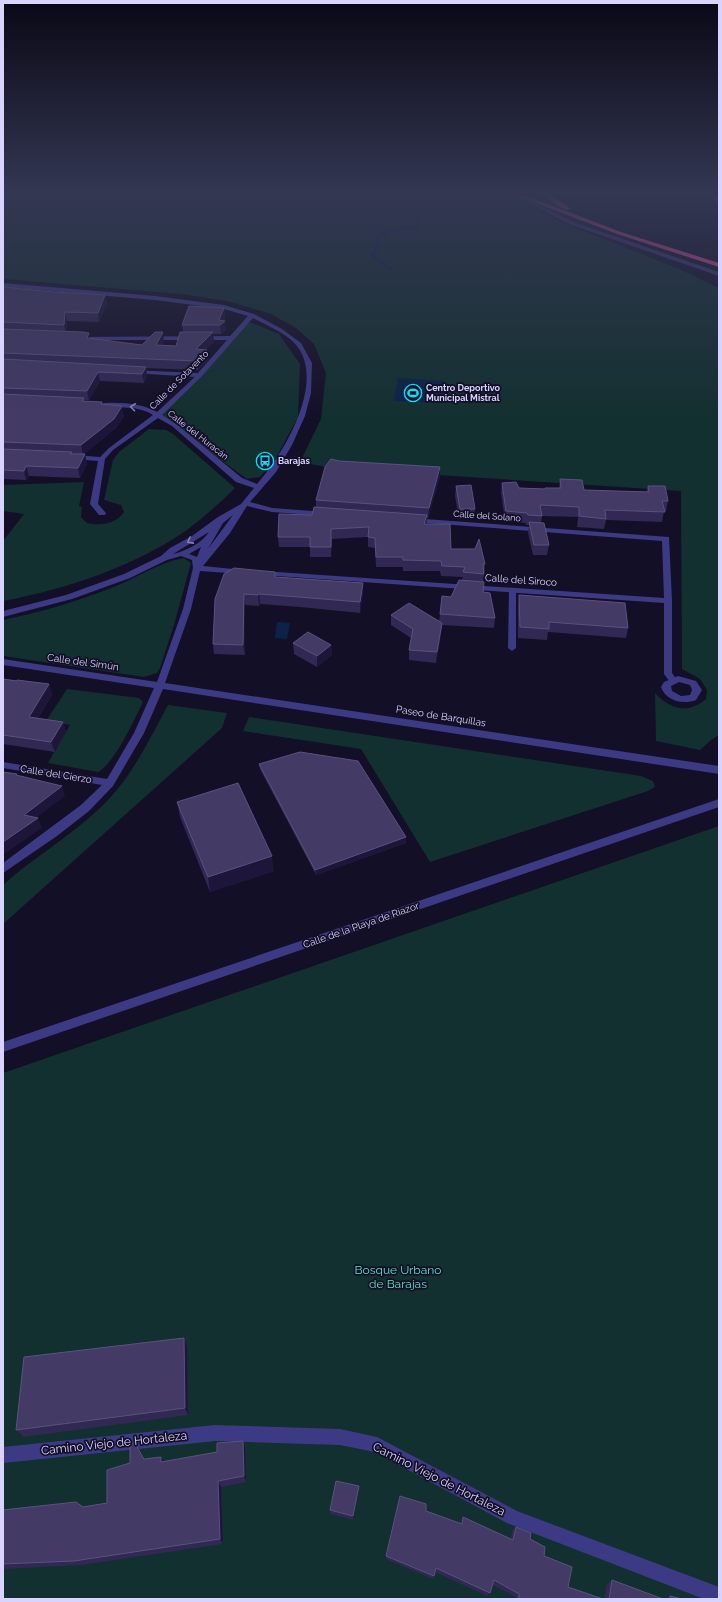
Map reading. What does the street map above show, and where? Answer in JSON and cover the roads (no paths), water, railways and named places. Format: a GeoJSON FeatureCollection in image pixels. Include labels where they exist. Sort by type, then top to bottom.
{"type":"FeatureCollection","features":[{"type":"Feature","properties":{"kind":"street"},"geometry":{"type":"LineString","coordinates":[[707,270],[719,274]]}},
{"type":"Feature","properties":{"kind":"street"},"geometry":{"type":"LineString","coordinates":[[3,285],[155,298],[224,307],[252,315],[280,330],[299,344],[309,363],[308,393],[302,416],[289,445],[278,462],[245,503],[227,531],[197,568]]}},
{"type":"Feature","properties":{"kind":"street","name":"Calle de Sotavento"},"geometry":{"type":"LineString","coordinates":[[102,459],[111,449],[142,425],[158,415],[200,374],[252,315]]}},
{"type":"Feature","properties":{"kind":"street"},"geometry":{"type":"LineString","coordinates":[[73,338],[232,338]]}},
{"type":"Feature","properties":{"kind":"street"},"geometry":{"type":"LineString","coordinates":[[129,371],[200,374]]}},
{"type":"Feature","properties":{"kind":"street","name":"Calle del Huracán"},"geometry":{"type":"LineString","coordinates":[[95,404],[133,406],[148,409],[174,425],[239,480],[258,487]]}},
{"type":"Feature","properties":{"kind":"street"},"geometry":{"type":"LineString","coordinates":[[64,457],[102,459],[94,504],[102,513]]}},
{"type":"Feature","properties":{"kind":"street"},"geometry":{"type":"LineString","coordinates":[[164,558],[173,550],[195,538],[245,503],[272,510],[335,514]]}},
{"type":"Feature","properties":{"kind":"street"},"geometry":{"type":"LineString","coordinates":[[3,869],[54,833],[85,808],[110,783],[140,734],[160,685],[187,609],[197,568],[208,540],[221,519]]}},
{"type":"Feature","properties":{"kind":"street","name":"Calle del Solano"},"geometry":{"type":"LineString","coordinates":[[406,520],[666,539],[668,601]]}},
{"type":"Feature","properties":{"kind":"street"},"geometry":{"type":"LineString","coordinates":[[3,614],[69,597],[127,576],[164,558],[182,554],[227,531]]}},
{"type":"Feature","properties":{"kind":"street"},"geometry":{"type":"LineString","coordinates":[[182,554],[196,559],[197,568]]}},
{"type":"Feature","properties":{"kind":"street","name":"Calle del Siroco"},"geometry":{"type":"LineString","coordinates":[[197,568],[668,601]]}},
{"type":"Feature","properties":{"kind":"street"},"geometry":{"type":"LineString","coordinates":[[512,590],[512,648]]}},
{"type":"Feature","properties":{"kind":"street"},"geometry":{"type":"LineString","coordinates":[[668,601],[668,674],[673,680]]}},
{"type":"Feature","properties":{"kind":"street","name":"Calle del Simún"},"geometry":{"type":"LineString","coordinates":[[3,662],[160,685]]}},
{"type":"Feature","properties":{"kind":"street","name":"Paseo de Barquillas"},"geometry":{"type":"LineString","coordinates":[[160,685],[719,770]]}},
{"type":"Feature","properties":{"kind":"street","name":"Calle del Cierzo"},"geometry":{"type":"LineString","coordinates":[[3,765],[110,783]]}},
{"type":"Feature","properties":{"kind":"street","name":"Calle de la Playa de Riazor"},"geometry":{"type":"LineString","coordinates":[[3,1047],[719,803]]}},
{"type":"Feature","properties":{"kind":"street","name":"Camino Viejo de Hortaleza"},"geometry":{"type":"LineString","coordinates":[[3,1455],[216,1433],[340,1437],[377,1445],[513,1517],[712,1594],[719,1595]]}},
{"type":"Feature","properties":{"kind":"water"},"geometry":{"type":"Polygon","coordinates":[[[398,378],[444,381],[441,403],[394,401],[398,378]]]}},
{"type":"Feature","properties":{"kind":"water"},"geometry":{"type":"Polygon","coordinates":[[[277,622],[290,623],[287,639],[275,638],[277,622]]]}},
{"type":"Feature","properties":{"kind":"place","name":"Centro Deportivo Municipal Mistral"},"geometry":{"type":"Point","coordinates":[413,393]}},
{"type":"Feature","properties":{"kind":"place","name":"Barajas"},"geometry":{"type":"Point","coordinates":[265,461]}},
{"type":"Feature","properties":{"kind":"park label","name":"Bosque Urbano de Barajas"},"geometry":{"type":"Point","coordinates":[398,1277]}}]}
